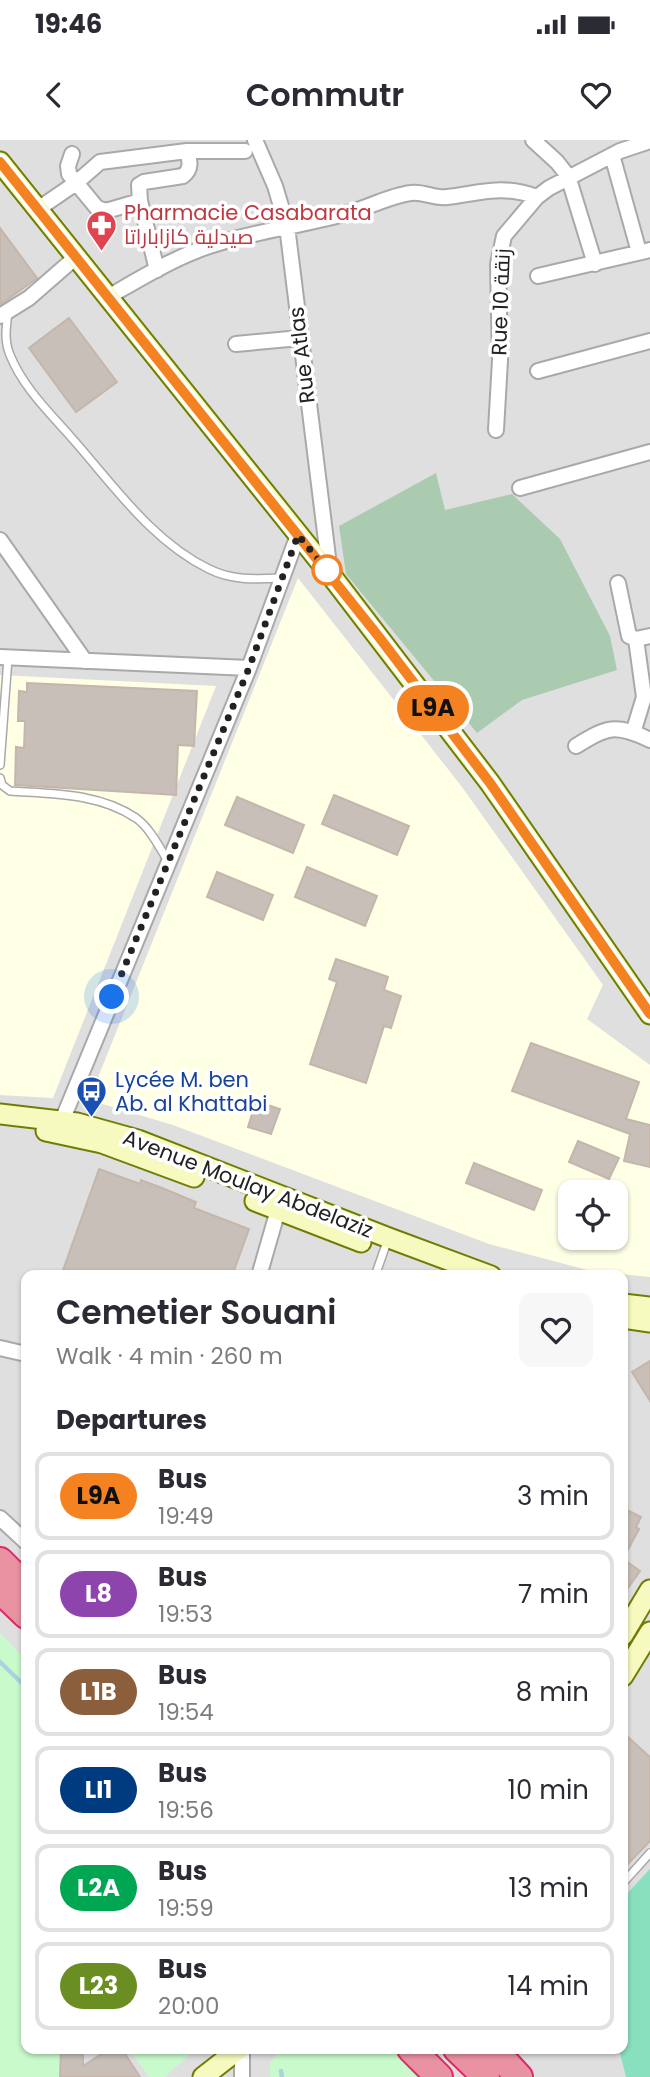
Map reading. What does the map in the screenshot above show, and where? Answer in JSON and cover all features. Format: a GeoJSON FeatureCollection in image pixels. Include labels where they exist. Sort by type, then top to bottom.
{"type":"FeatureCollection","features":[{"type":"Feature","properties":{"kind":"highway"},"geometry":{"type":"LineString","coordinates":[[0,1561],[21,1582]]}},
{"type":"Feature","properties":{"kind":"highway"},"geometry":{"type":"LineString","coordinates":[[0,1590],[21,1610]]}},
{"type":"Feature","properties":{"kind":"highway"},"geometry":{"type":"LineString","coordinates":[[416,2054],[439,2077]]}},
{"type":"Feature","properties":{"kind":"highway"},"geometry":{"type":"LineString","coordinates":[[438,2054],[459,2077]]}},
{"type":"Feature","properties":{"kind":"highway"},"geometry":{"type":"LineString","coordinates":[[462,2054],[486,2077]]}},
{"type":"Feature","properties":{"kind":"highway"},"geometry":{"type":"LineString","coordinates":[[498,2054],[519,2077]]}},
{"type":"Feature","properties":{"kind":"main road"},"geometry":{"type":"LineString","coordinates":[[0,162],[330,574],[490,783],[650,1014]]}},
{"type":"Feature","properties":{"kind":"main road","name":"Avenue Moulay Abdelaziz"},"geometry":{"type":"LineString","coordinates":[[0,1114],[138,1140],[303,1212],[386,1244],[441,1270]]}},
{"type":"Feature","properties":{"kind":"main road","name":"Avenue Moulay Abdelaziz"},"geometry":{"type":"LineString","coordinates":[[0,1125],[60,1126],[278,1210],[303,1212]]}},
{"type":"Feature","properties":{"kind":"main road","name":"Avenue Moulay Abdelaziz"},"geometry":{"type":"LineString","coordinates":[[386,1244],[471,1270]]}},
{"type":"Feature","properties":{"kind":"main road"},"geometry":{"type":"LineString","coordinates":[[628,1305],[650,1307]]}},
{"type":"Feature","properties":{"kind":"main road"},"geometry":{"type":"LineString","coordinates":[[628,1319],[650,1322]]}},
{"type":"Feature","properties":{"kind":"main road"},"geometry":{"type":"LineString","coordinates":[[628,1627],[650,1590]]}},
{"type":"Feature","properties":{"kind":"main road"},"geometry":{"type":"LineString","coordinates":[[628,1668],[650,1632]]}},
{"type":"Feature","properties":{"kind":"main road"},"geometry":{"type":"LineString","coordinates":[[203,2077],[234,2054]]}},
{"type":"Feature","properties":{"kind":"street"},"geometry":{"type":"LineString","coordinates":[[533,140],[551,148],[568,176],[595,264]]}},
{"type":"Feature","properties":{"kind":"street","name":"Rue 10 زنقة"},"geometry":{"type":"LineString","coordinates":[[496,430],[500,360],[500,247],[506,232],[537,197],[568,176],[617,149],[650,141]]}},
{"type":"Feature","properties":{"kind":"street"},"geometry":{"type":"LineString","coordinates":[[38,209],[76,183],[100,162],[250,145]]}},
{"type":"Feature","properties":{"kind":"street","name":"Rue Atlas"},"geometry":{"type":"LineString","coordinates":[[250,145],[275,186],[286,226],[330,574]]}},
{"type":"Feature","properties":{"kind":"street"},"geometry":{"type":"LineString","coordinates":[[538,276],[645,251],[617,149]]}},
{"type":"Feature","properties":{"kind":"street"},"geometry":{"type":"LineString","coordinates":[[157,270],[138,187],[142,183],[183,176],[190,165],[187,151]]}},
{"type":"Feature","properties":{"kind":"street"},"geometry":{"type":"LineString","coordinates":[[72,154],[68,170],[76,183],[102,211],[140,201]]}},
{"type":"Feature","properties":{"kind":"street"},"geometry":{"type":"LineString","coordinates":[[108,297],[157,270],[218,243],[346,214],[414,192],[445,198],[503,189],[537,197]]}},
{"type":"Feature","properties":{"kind":"street"},"geometry":{"type":"LineString","coordinates":[[4,314],[29,298],[76,257]]}},
{"type":"Feature","properties":{"kind":"street"},"geometry":{"type":"LineString","coordinates":[[236,344],[300,338]]}},
{"type":"Feature","properties":{"kind":"street"},"geometry":{"type":"LineString","coordinates":[[538,371],[650,341]]}},
{"type":"Feature","properties":{"kind":"street"},"geometry":{"type":"LineString","coordinates":[[520,488],[650,452]]}},
{"type":"Feature","properties":{"kind":"street"},"geometry":{"type":"LineString","coordinates":[[60,1126],[249,668],[298,535]]}},
{"type":"Feature","properties":{"kind":"street"},"geometry":{"type":"LineString","coordinates":[[0,540],[85,661]]}},
{"type":"Feature","properties":{"kind":"street"},"geometry":{"type":"LineString","coordinates":[[618,583],[627,632],[631,638],[643,638],[644,697],[634,733]]}},
{"type":"Feature","properties":{"kind":"street"},"geometry":{"type":"LineString","coordinates":[[4,657],[249,668]]}},
{"type":"Feature","properties":{"kind":"street"},"geometry":{"type":"LineString","coordinates":[[576,746],[609,728],[634,733],[650,740]]}},
{"type":"Feature","properties":{"kind":"street"},"geometry":{"type":"LineString","coordinates":[[261,1270],[278,1210]]}},
{"type":"Feature","properties":{"kind":"street"},"geometry":{"type":"LineString","coordinates":[[0,1348],[21,1353]]}},
{"type":"Feature","properties":{"kind":"street"},"geometry":{"type":"LineString","coordinates":[[0,1518],[21,1537]]}},
{"type":"Feature","properties":{"kind":"street"},"geometry":{"type":"LineString","coordinates":[[241,2054],[242,2077]]}},
{"type":"Feature","properties":{"kind":"lane"},"geometry":{"type":"LineString","coordinates":[[4,314],[8,352],[26,384],[143,519],[192,560],[211,570],[237,579],[283,578]]}},
{"type":"Feature","properties":{"kind":"lane"},"geometry":{"type":"LineString","coordinates":[[0,765],[4,657]]}},
{"type":"Feature","properties":{"kind":"lane"},"geometry":{"type":"LineString","coordinates":[[0,778],[2,785],[10,791],[87,797],[114,807],[137,819],[155,840],[168,862]]}},
{"type":"Feature","properties":{"kind":"lane"},"geometry":{"type":"LineString","coordinates":[[377,1270],[386,1244]]}},
{"type":"Feature","properties":{"kind":"lane"},"geometry":{"type":"LineString","coordinates":[[628,1877],[650,1853]]}},
{"type":"Feature","properties":{"kind":"shaded area"},"geometry":{"type":"Polygon","coordinates":[[[0,140],[650,140],[650,2077],[0,2077],[0,140]]]}},
{"type":"Feature","properties":{"kind":"shaded area"},"geometry":{"type":"Polygon","coordinates":[[[436,473],[445,510],[512,494],[560,539],[610,636],[617,670],[522,700],[477,733],[346,574],[339,526],[436,473]]]}},
{"type":"Feature","properties":{"kind":"shaded area"},"geometry":{"type":"Polygon","coordinates":[[[298,578],[462,787],[603,985],[587,1019],[650,1065],[650,1277],[628,1275],[628,1270],[587,1270],[489,1244],[173,1125],[89,1100],[298,578]]]}},
{"type":"Feature","properties":{"kind":"shaded area"},"geometry":{"type":"Polygon","coordinates":[[[0,675],[216,686],[53,1098],[0,1095],[0,675]]]}},
{"type":"Feature","properties":{"kind":"green space"},"geometry":{"type":"Polygon","coordinates":[[[0,1633],[21,1655],[21,2054],[62,2054],[60,2077],[0,2077],[0,1633]]]}},
{"type":"Feature","properties":{"kind":"green space"},"geometry":{"type":"Polygon","coordinates":[[[650,1869],[650,2077],[626,2077],[620,2054],[628,2054],[628,1893],[650,1869]]]}},
{"type":"Feature","properties":{"kind":"green space"},"geometry":{"type":"Polygon","coordinates":[[[133,2054],[190,2054],[165,2077],[149,2077],[133,2054]]]}},
{"type":"Feature","properties":{"kind":"green space"},"geometry":{"type":"Polygon","coordinates":[[[277,2054],[422,2054],[447,2077],[270,2077],[270,2062],[277,2054]]]}},
{"type":"Feature","properties":{"kind":"building"},"geometry":{"type":"Polygon","coordinates":[[[0,228],[37,278],[0,305],[0,228]]]}},
{"type":"Feature","properties":{"kind":"building"},"geometry":{"type":"Polygon","coordinates":[[[69,318],[117,382],[76,412],[29,348],[69,318]]]}},
{"type":"Feature","properties":{"kind":"building"},"geometry":{"type":"Polygon","coordinates":[[[27,683],[197,691],[194,746],[178,745],[176,795],[15,785],[16,747],[24,748],[25,721],[18,721],[19,691],[27,692],[27,683]]]}},
{"type":"Feature","properties":{"kind":"building"},"geometry":{"type":"Polygon","coordinates":[[[334,795],[409,826],[397,855],[322,824],[334,795]]]}},
{"type":"Feature","properties":{"kind":"building"},"geometry":{"type":"Polygon","coordinates":[[[237,797],[304,825],[293,853],[225,825],[237,797]]]}},
{"type":"Feature","properties":{"kind":"building"},"geometry":{"type":"Polygon","coordinates":[[[307,867],[377,896],[365,926],[295,897],[307,867]]]}},
{"type":"Feature","properties":{"kind":"building"},"geometry":{"type":"Polygon","coordinates":[[[217,872],[273,895],[263,920],[207,897],[217,872]]]}},
{"type":"Feature","properties":{"kind":"building"},"geometry":{"type":"Polygon","coordinates":[[[336,959],[388,977],[384,990],[401,996],[391,1028],[384,1026],[366,1083],[310,1064],[337,982],[329,979],[336,959]]]}},
{"type":"Feature","properties":{"kind":"building"},"geometry":{"type":"Polygon","coordinates":[[[531,1043],[639,1082],[626,1119],[650,1125],[650,1167],[624,1161],[630,1134],[512,1091],[531,1043]]]}},
{"type":"Feature","properties":{"kind":"building"},"geometry":{"type":"Polygon","coordinates":[[[256,1101],[280,1109],[271,1134],[248,1127],[256,1101]]]}},
{"type":"Feature","properties":{"kind":"building"},"geometry":{"type":"Polygon","coordinates":[[[578,1141],[619,1158],[609,1179],[569,1162],[578,1141]]]}},
{"type":"Feature","properties":{"kind":"building"},"geometry":{"type":"Polygon","coordinates":[[[474,1163],[542,1190],[534,1210],[466,1183],[474,1163]]]}},
{"type":"Feature","properties":{"kind":"building"},"geometry":{"type":"Polygon","coordinates":[[[99,1169],[140,1184],[141,1180],[162,1188],[196,1202],[194,1208],[249,1229],[234,1270],[63,1270],[99,1169]]]}},
{"type":"Feature","properties":{"kind":"building"},"geometry":{"type":"Polygon","coordinates":[[[650,1361],[650,1401],[632,1372],[650,1361]]]}},
{"type":"Feature","properties":{"kind":"building"},"geometry":{"type":"Polygon","coordinates":[[[628,1510],[641,1517],[636,1527],[639,1529],[628,1550],[628,1510]]]}},
{"type":"Feature","properties":{"kind":"building"},"geometry":{"type":"Polygon","coordinates":[[[628,1563],[640,1571],[628,1588],[628,1563]]]}},
{"type":"Feature","properties":{"kind":"building"},"geometry":{"type":"Polygon","coordinates":[[[628,1737],[650,1757],[650,1841],[628,1864],[628,1737]]]}},
{"type":"Feature","properties":{"kind":"building"},"geometry":{"type":"Polygon","coordinates":[[[61,2054],[83,2054],[83,2066],[101,2054],[125,2054],[140,2077],[60,2077],[61,2054]]]}},
{"type":"Feature","properties":{"kind":"waterway"},"geometry":{"type":"LineString","coordinates":[[0,1662],[21,1682]]}},
{"type":"Feature","properties":{"kind":"waterway"},"geometry":{"type":"LineString","coordinates":[[281,2071],[282,2077]]}},
{"type":"Feature","properties":{"kind":"bus line","name":"L9A"},"geometry":{"type":"LineString","coordinates":[[0,162],[379,637],[490,783],[650,1014]]}},
{"type":"Feature","properties":{"kind":"place","name":"Pharmacie Casabarata صيدلية كازاباراتا"},"geometry":{"type":"Point","coordinates":[101,252]}},
{"type":"Feature","properties":{"kind":"place","name":"Lycée M. ben Ab. al Khattabi"},"geometry":{"type":"Point","coordinates":[92,1119]}},
{"type":"Feature","properties":{"kind":"route"},"geometry":{"type":"LineString","coordinates":[[112,997],[249,668],[298,535],[330,574],[327,570]]}}]}
